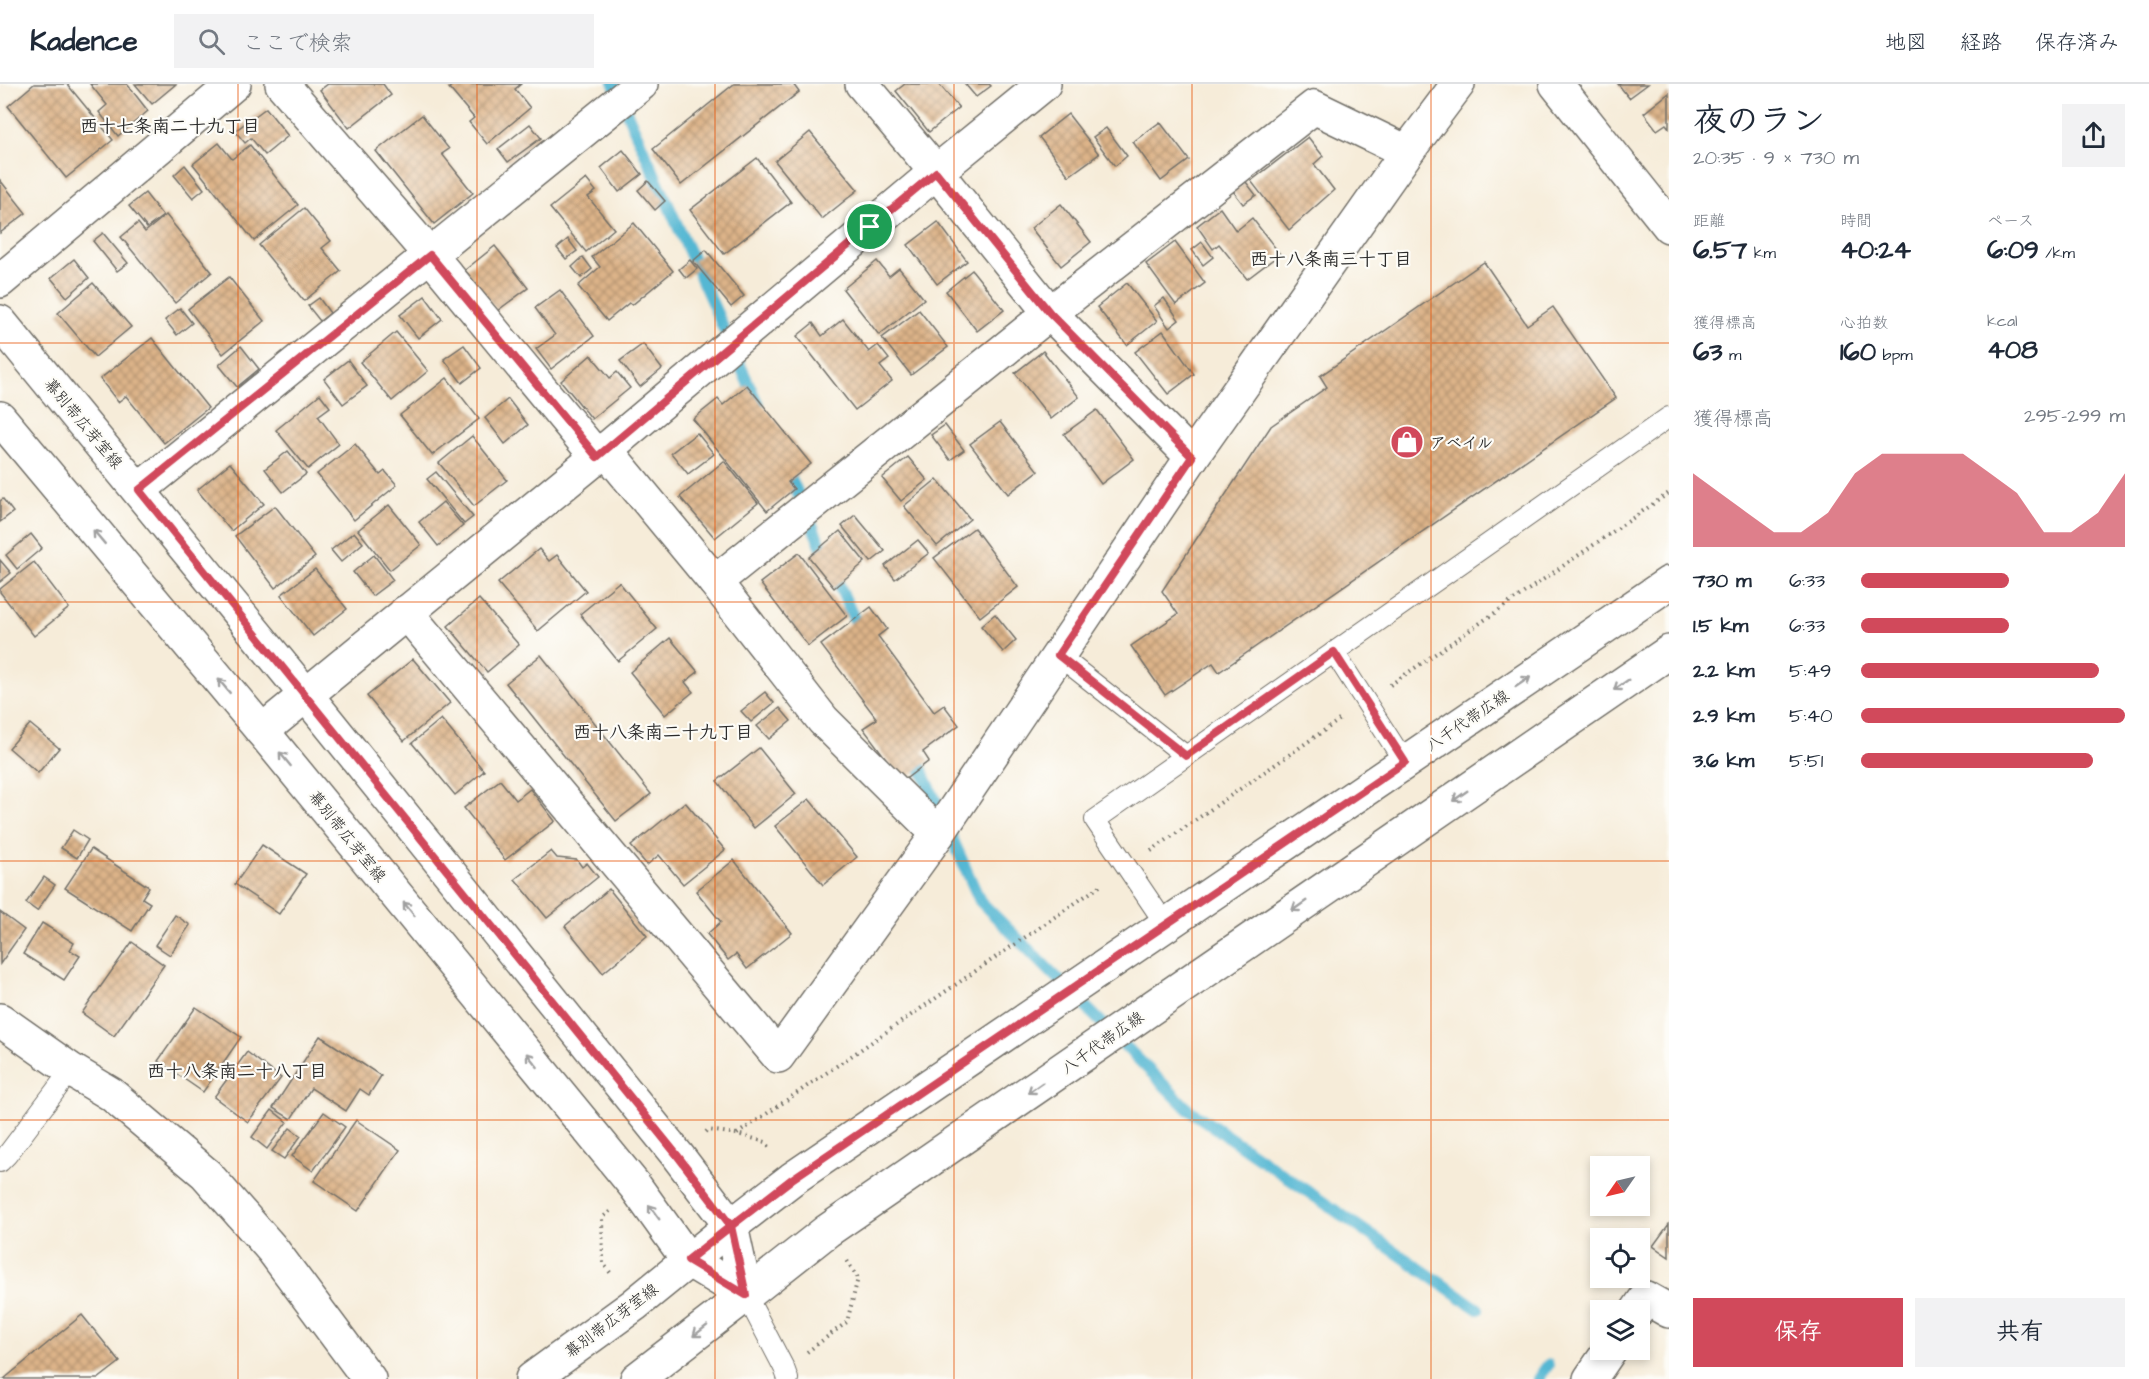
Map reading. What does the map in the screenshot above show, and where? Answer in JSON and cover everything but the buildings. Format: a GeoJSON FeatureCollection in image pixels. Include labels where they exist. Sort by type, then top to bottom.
{"type":"FeatureCollection","features":[{"type":"Feature","properties":{"kind":"street"},"geometry":{"type":"LineString","coordinates":[[0,281],[234,84]]}},
{"type":"Feature","properties":{"kind":"street"},"geometry":{"type":"LineString","coordinates":[[282,84],[715,582],[823,720],[938,834]]}},
{"type":"Feature","properties":{"kind":"street"},"geometry":{"type":"LineString","coordinates":[[139,490],[641,84]]}},
{"type":"Feature","properties":{"kind":"street"},"geometry":{"type":"LineString","coordinates":[[862,84],[1050,313],[1192,457]]}},
{"type":"Feature","properties":{"kind":"street"},"geometry":{"type":"LineString","coordinates":[[262,731],[601,453],[1044,84]]}},
{"type":"Feature","properties":{"kind":"street"},"geometry":{"type":"LineString","coordinates":[[406,612],[778,1056],[938,834],[1192,457],[1407,152],[1458,84]]}},
{"type":"Feature","properties":{"kind":"street"},"geometry":{"type":"LineString","coordinates":[[1556,84],[1665,211]]}},
{"type":"Feature","properties":{"kind":"street"},"geometry":{"type":"LineString","coordinates":[[715,582],[1050,313],[1314,107],[1407,152]]}},
{"type":"Feature","properties":{"kind":"street","name":"幕別帯広芽室線"},"geometry":{"type":"LineString","coordinates":[[0,322],[306,695],[677,1155],[731,1226],[746,1295]]}},
{"type":"Feature","properties":{"kind":"street","name":"幕別帯広芽室線"},"geometry":{"type":"LineString","coordinates":[[0,418],[262,731],[636,1186],[688,1260],[746,1295]]}},
{"type":"Feature","properties":{"kind":"street","name":"八千代帯広線"},"geometry":{"type":"LineString","coordinates":[[731,1226],[792,1179],[1669,583]]}},
{"type":"Feature","properties":{"kind":"street","name":"八千代帯広線"},"geometry":{"type":"LineString","coordinates":[[746,1295],[827,1231],[1669,652]]}},
{"type":"Feature","properties":{"kind":"street"},"geometry":{"type":"LineString","coordinates":[[0,1020],[70,1070],[111,1094],[206,1174],[272,1249],[369,1379]]}},
{"type":"Feature","properties":{"kind":"street","name":"幕別帯広芽室線"},"geometry":{"type":"LineString","coordinates":[[532,1379],[634,1305],[731,1226]]}},
{"type":"Feature","properties":{"kind":"street"},"geometry":{"type":"LineString","coordinates":[[637,1379],[746,1295]]}},
{"type":"Feature","properties":{"kind":"street"},"geometry":{"type":"LineString","coordinates":[[1650,1300],[1669,1311]]}},
{"type":"Feature","properties":{"kind":"street"},"geometry":{"type":"LineString","coordinates":[[1590,1379],[1603,1360]]}},
{"type":"Feature","properties":{"kind":"lane"},"geometry":{"type":"LineString","coordinates":[[1166,925],[1095,819],[1669,417]]}},
{"type":"Feature","properties":{"kind":"lane"},"geometry":{"type":"LineString","coordinates":[[1334,652],[1405,762]]}},
{"type":"Feature","properties":{"kind":"lane"},"geometry":{"type":"LineString","coordinates":[[1058,655],[1186,756]]}},
{"type":"Feature","properties":{"kind":"lane"},"geometry":{"type":"LineString","coordinates":[[0,1162],[70,1070]]}},
{"type":"Feature","properties":{"kind":"lane"},"geometry":{"type":"LineString","coordinates":[[746,1295],[788,1379]]}},
{"type":"Feature","properties":{"kind":"path"},"geometry":{"type":"LineString","coordinates":[[737,1134],[1669,494]]}},
{"type":"Feature","properties":{"kind":"waterway"},"geometry":{"type":"LineString","coordinates":[[614,84],[758,405]]}},
{"type":"Feature","properties":{"kind":"waterway"},"geometry":{"type":"LineString","coordinates":[[785,465],[860,632]]}},
{"type":"Feature","properties":{"kind":"waterway"},"geometry":{"type":"LineString","coordinates":[[914,752],[980,901],[1188,1109],[1478,1309]]}},
{"type":"Feature","properties":{"kind":"waterway"},"geometry":{"type":"LineString","coordinates":[[1538,1379],[1548,1365]]}},
{"type":"Feature","properties":{"kind":"place","name":"アベイル"},"geometry":{"type":"Point","coordinates":[1407,442]}},
{"type":"Feature","properties":{"kind":"district","name":"西十七条南二十九丁目"},"geometry":{"type":"Point","coordinates":[170,126]}},
{"type":"Feature","properties":{"kind":"district","name":"西十八条南三十丁目"},"geometry":{"type":"Point","coordinates":[1331,259]}},
{"type":"Feature","properties":{"kind":"district","name":"西十八条南二十九丁目"},"geometry":{"type":"Point","coordinates":[663,732]}},
{"type":"Feature","properties":{"kind":"district","name":"西十八条南二十八丁目"},"geometry":{"type":"Point","coordinates":[237,1071]}},
{"type":"Feature","properties":{"kind":"route"},"geometry":{"type":"LineString","coordinates":[[870,227],[597,457],[430,255],[139,490],[677,1155],[731,1226],[688,1260],[746,1295],[731,1226],[792,1179],[1405,762],[1334,652],[1186,756],[1058,655],[1192,457],[1050,313],[936,172],[870,227]]}}]}
